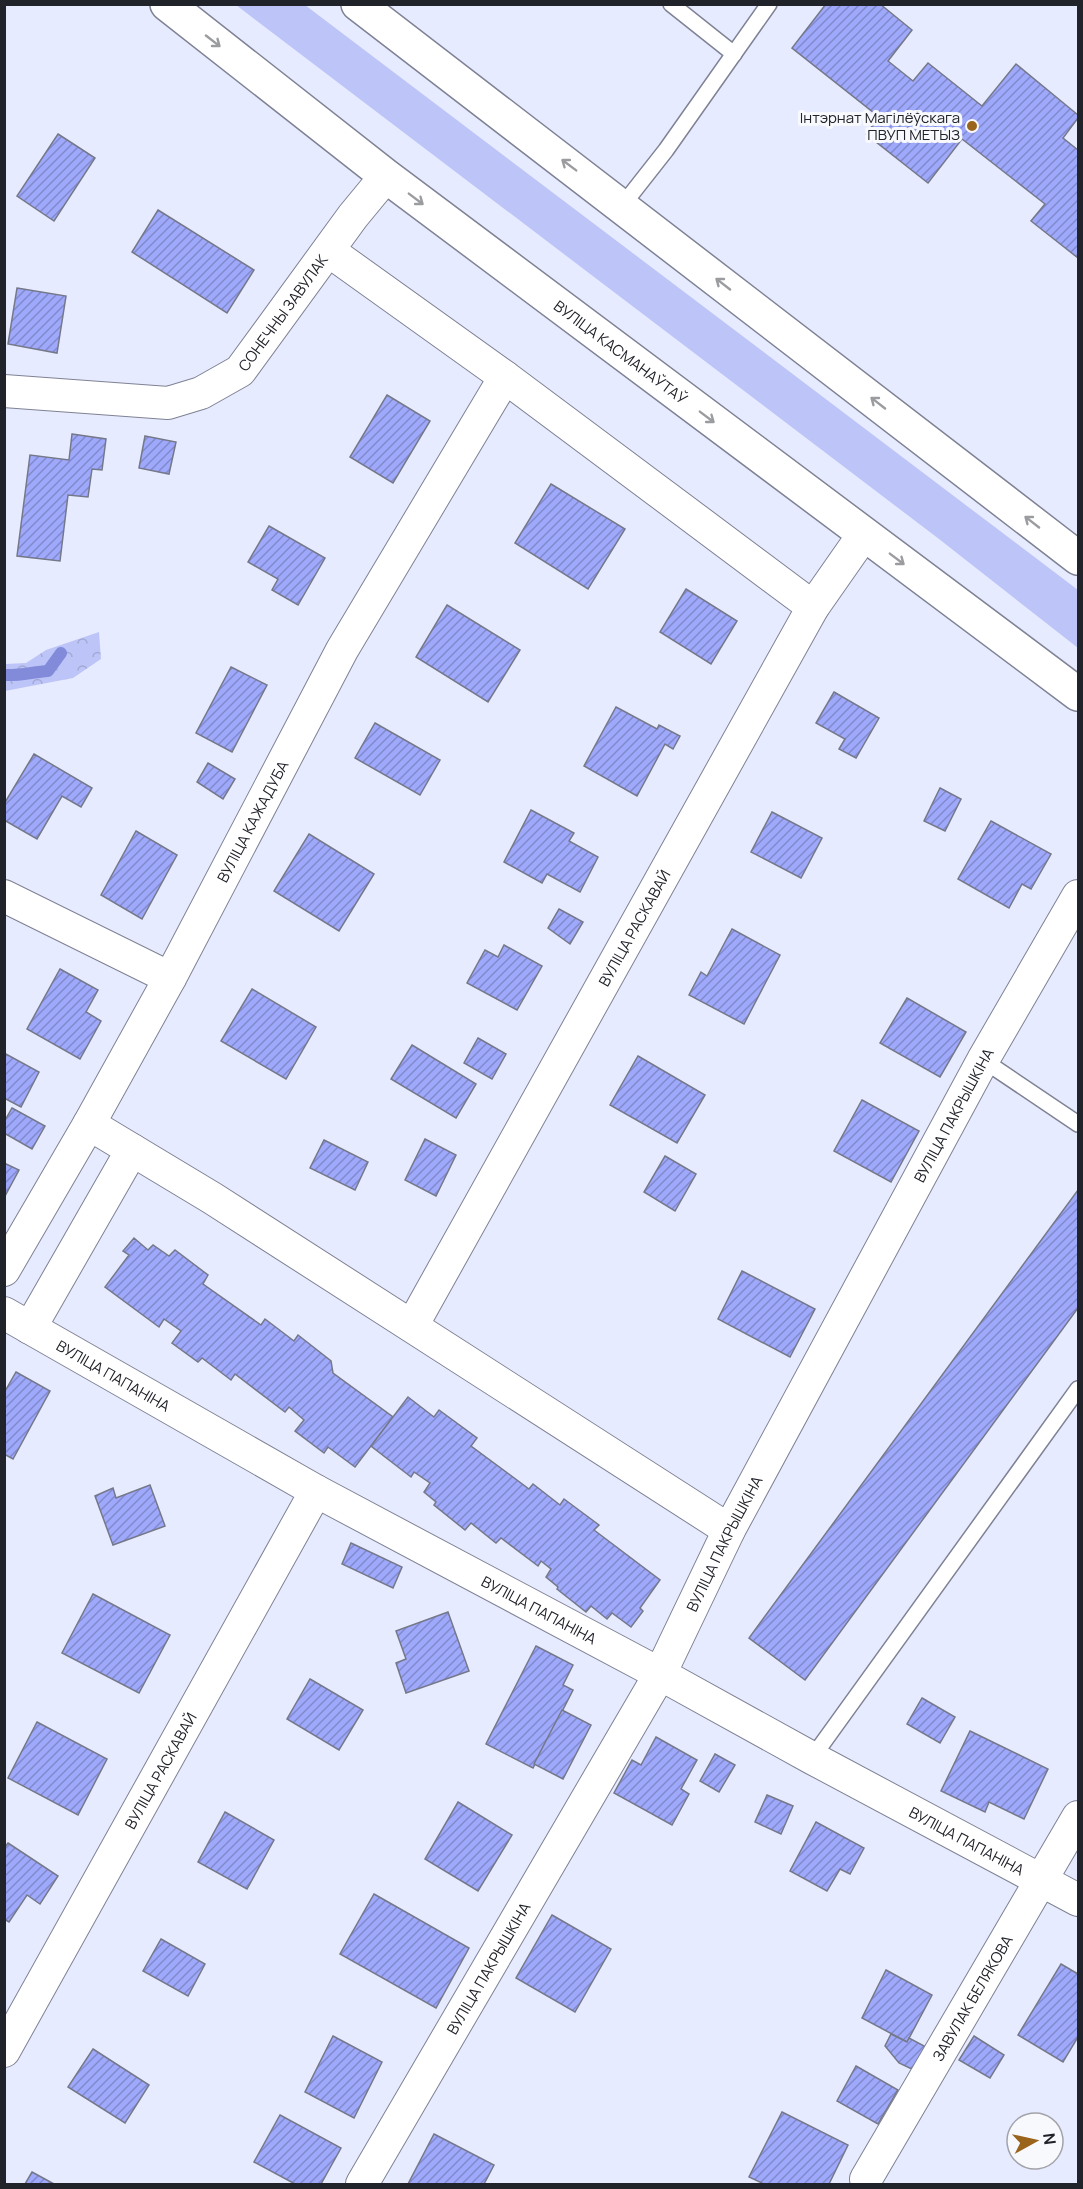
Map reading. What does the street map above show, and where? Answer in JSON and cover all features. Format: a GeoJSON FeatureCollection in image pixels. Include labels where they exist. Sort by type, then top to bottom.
{"type":"FeatureCollection","features":[{"type":"Feature","properties":{"kind":"main road","name":"ВУЛІЦА КАСМАНАЎТАЎ"},"geometry":{"type":"LineString","coordinates":[[166,4],[386,176],[1078,693]]}},
{"type":"Feature","properties":{"kind":"main road"},"geometry":{"type":"LineString","coordinates":[[358,4],[1078,558]]}},
{"type":"Feature","properties":{"kind":"street","name":"СОНЕЧНЫ ЗАВУЛАК"},"geometry":{"type":"LineString","coordinates":[[4,391],[168,403],[201,393],[240,371],[386,176]]}},
{"type":"Feature","properties":{"kind":"street"},"geometry":{"type":"LineString","coordinates":[[329,250],[505,377],[813,607]]}},
{"type":"Feature","properties":{"kind":"street","name":"ВУЛІЦА КАЖАДУБА"},"geometry":{"type":"LineString","coordinates":[[4,1270],[170,978],[342,650],[505,377]]}},
{"type":"Feature","properties":{"kind":"street","name":"ВУЛІЦА РАСКАВАЙ"},"geometry":{"type":"LineString","coordinates":[[412,1326],[813,607],[864,534]]}},
{"type":"Feature","properties":{"kind":"street"},"geometry":{"type":"LineString","coordinates":[[4,896],[170,978]]}},
{"type":"Feature","properties":{"kind":"street","name":"ВУЛІЦА ПАКРЫШКІНА"},"geometry":{"type":"LineString","coordinates":[[362,2184],[660,1674],[729,1530],[983,1060],[1078,896]]}},
{"type":"Feature","properties":{"kind":"street"},"geometry":{"type":"LineString","coordinates":[[89,1124],[412,1326],[729,1530]]}},
{"type":"Feature","properties":{"kind":"street"},"geometry":{"type":"LineString","coordinates":[[17,1320],[132,1150]]}},
{"type":"Feature","properties":{"kind":"street","name":"ВУЛІЦА ПАПАНІНА"},"geometry":{"type":"LineString","coordinates":[[17,1320],[316,1491],[1078,1900]]}},
{"type":"Feature","properties":{"kind":"street","name":"ВУЛІЦА РАСКАВАЙ"},"geometry":{"type":"LineString","coordinates":[[4,2051],[316,1491]]}},
{"type":"Feature","properties":{"kind":"street","name":"ЗАВУЛАК БЕЛЯКОВА"},"geometry":{"type":"LineString","coordinates":[[866,2179],[1078,1817]]}},
{"type":"Feature","properties":{"kind":"lane"},"geometry":{"type":"LineString","coordinates":[[671,4],[734,54]]}},
{"type":"Feature","properties":{"kind":"lane"},"geometry":{"type":"LineString","coordinates":[[622,206],[666,150],[769,4]]}},
{"type":"Feature","properties":{"kind":"lane"},"geometry":{"type":"LineString","coordinates":[[983,1060],[1078,1124]]}},
{"type":"Feature","properties":{"kind":"lane"},"geometry":{"type":"LineString","coordinates":[[812,1758],[1078,1389]]}},
{"type":"Feature","properties":{"kind":"green space"},"geometry":{"type":"Polygon","coordinates":[[[236,5],[305,5],[1078,590],[1078,648],[939,539],[236,5]]]}},
{"type":"Feature","properties":{"kind":"green space"},"geometry":{"type":"Polygon","coordinates":[[[99,632],[101,659],[73,678],[5,691],[5,664],[26,663],[46,650],[99,632]]]}},
{"type":"Feature","properties":{"kind":"building","name":"Інтэрнат Магілёўскага ПВУП МЕТЫЗ"},"geometry":{"type":"Polygon","coordinates":[[[826,4],[880,4],[912,30],[888,61],[913,81],[928,63],[982,106],[1016,64],[1078,115],[1063,138],[1078,150],[1078,258],[1031,221],[1045,204],[962,139],[928,183],[866,134],[879,117],[792,48],[826,4]]]}},
{"type":"Feature","properties":{"kind":"building"},"geometry":{"type":"Polygon","coordinates":[[[58,134],[95,158],[54,221],[17,196],[58,134]]]}},
{"type":"Feature","properties":{"kind":"building"},"geometry":{"type":"Polygon","coordinates":[[[158,210],[254,270],[227,313],[132,252],[158,210]]]}},
{"type":"Feature","properties":{"kind":"building"},"geometry":{"type":"Polygon","coordinates":[[[17,288],[66,296],[57,353],[8,344],[17,288]]]}},
{"type":"Feature","properties":{"kind":"building"},"geometry":{"type":"Polygon","coordinates":[[[387,395],[430,421],[393,483],[350,457],[387,395]]]}},
{"type":"Feature","properties":{"kind":"building"},"geometry":{"type":"Polygon","coordinates":[[[72,434],[106,439],[102,470],[92,469],[88,497],[68,495],[60,561],[17,556],[30,455],[69,460],[72,434]]]}},
{"type":"Feature","properties":{"kind":"building"},"geometry":{"type":"Polygon","coordinates":[[[145,436],[176,442],[169,474],[139,468],[145,436]]]}},
{"type":"Feature","properties":{"kind":"building"},"geometry":{"type":"Polygon","coordinates":[[[551,484],[625,529],[588,589],[515,543],[551,484]]]}},
{"type":"Feature","properties":{"kind":"building"},"geometry":{"type":"Polygon","coordinates":[[[269,526],[325,558],[298,605],[272,590],[278,579],[248,562],[269,526]]]}},
{"type":"Feature","properties":{"kind":"building"},"geometry":{"type":"Polygon","coordinates":[[[686,589],[737,621],[711,664],[660,632],[686,589]]]}},
{"type":"Feature","properties":{"kind":"building"},"geometry":{"type":"Polygon","coordinates":[[[447,605],[520,650],[488,702],[416,657],[447,605]]]}},
{"type":"Feature","properties":{"kind":"building"},"geometry":{"type":"Polygon","coordinates":[[[231,667],[267,685],[232,752],[196,733],[231,667]]]}},
{"type":"Feature","properties":{"kind":"building"},"geometry":{"type":"Polygon","coordinates":[[[834,692],[879,718],[856,758],[839,749],[845,739],[816,723],[834,692]]]}},
{"type":"Feature","properties":{"kind":"building"},"geometry":{"type":"Polygon","coordinates":[[[616,707],[657,729],[659,725],[680,736],[673,749],[665,744],[637,796],[584,766],[616,707]]]}},
{"type":"Feature","properties":{"kind":"building"},"geometry":{"type":"Polygon","coordinates":[[[375,723],[440,760],[420,795],[355,758],[375,723]]]}},
{"type":"Feature","properties":{"kind":"building"},"geometry":{"type":"Polygon","coordinates":[[[34,754],[92,788],[81,807],[62,796],[37,839],[4,820],[4,804],[34,754]]]}},
{"type":"Feature","properties":{"kind":"building"},"geometry":{"type":"Polygon","coordinates":[[[208,763],[235,779],[223,799],[197,782],[208,763]]]}},
{"type":"Feature","properties":{"kind":"building"},"geometry":{"type":"Polygon","coordinates":[[[940,788],[961,799],[945,831],[924,821],[940,788]]]}},
{"type":"Feature","properties":{"kind":"building"},"geometry":{"type":"Polygon","coordinates":[[[531,810],[574,833],[569,841],[598,857],[580,892],[547,874],[542,883],[504,862],[531,810]]]}},
{"type":"Feature","properties":{"kind":"building"},"geometry":{"type":"Polygon","coordinates":[[[772,812],[822,838],[801,878],[751,852],[772,812]]]}},
{"type":"Feature","properties":{"kind":"building"},"geometry":{"type":"Polygon","coordinates":[[[991,821],[1051,854],[1031,889],[1022,884],[1009,908],[958,879],[991,821]]]}},
{"type":"Feature","properties":{"kind":"building"},"geometry":{"type":"Polygon","coordinates":[[[136,831],[177,855],[142,919],[101,895],[136,831]]]}},
{"type":"Feature","properties":{"kind":"building"},"geometry":{"type":"Polygon","coordinates":[[[309,834],[374,874],[339,931],[274,891],[309,834]]]}},
{"type":"Feature","properties":{"kind":"building"},"geometry":{"type":"Polygon","coordinates":[[[559,909],[583,922],[570,944],[548,928],[559,909]]]}},
{"type":"Feature","properties":{"kind":"building"},"geometry":{"type":"Polygon","coordinates":[[[732,929],[780,955],[744,1024],[689,995],[701,972],[707,976],[732,929]]]}},
{"type":"Feature","properties":{"kind":"building"},"geometry":{"type":"Polygon","coordinates":[[[504,945],[542,966],[517,1010],[467,983],[485,950],[498,957],[504,945]]]}},
{"type":"Feature","properties":{"kind":"building"},"geometry":{"type":"Polygon","coordinates":[[[60,969],[98,990],[86,1012],[101,1021],[80,1059],[27,1029],[60,969]]]}},
{"type":"Feature","properties":{"kind":"building"},"geometry":{"type":"Polygon","coordinates":[[[252,989],[316,1027],[286,1079],[221,1041],[252,989]]]}},
{"type":"Feature","properties":{"kind":"building"},"geometry":{"type":"Polygon","coordinates":[[[907,998],[966,1032],[940,1077],[880,1043],[907,998]]]}},
{"type":"Feature","properties":{"kind":"building"},"geometry":{"type":"Polygon","coordinates":[[[478,1038],[506,1054],[492,1079],[464,1063],[478,1038]]]}},
{"type":"Feature","properties":{"kind":"building"},"geometry":{"type":"Polygon","coordinates":[[[412,1045],[476,1084],[456,1118],[391,1079],[412,1045]]]}},
{"type":"Feature","properties":{"kind":"building"},"geometry":{"type":"Polygon","coordinates":[[[4,1053],[39,1072],[21,1107],[4,1098],[4,1053]]]}},
{"type":"Feature","properties":{"kind":"building"},"geometry":{"type":"Polygon","coordinates":[[[638,1056],[705,1095],[677,1143],[610,1105],[638,1056]]]}},
{"type":"Feature","properties":{"kind":"building"},"geometry":{"type":"Polygon","coordinates":[[[862,1100],[919,1131],[891,1182],[834,1151],[862,1100]]]}},
{"type":"Feature","properties":{"kind":"building"},"geometry":{"type":"Polygon","coordinates":[[[12,1108],[45,1126],[32,1149],[4,1133],[4,1122],[12,1108]]]}},
{"type":"Feature","properties":{"kind":"building"},"geometry":{"type":"Polygon","coordinates":[[[425,1139],[456,1155],[436,1196],[405,1180],[425,1139]]]}},
{"type":"Feature","properties":{"kind":"building"},"geometry":{"type":"Polygon","coordinates":[[[324,1140],[368,1162],[355,1190],[310,1168],[324,1140]]]}},
{"type":"Feature","properties":{"kind":"building"},"geometry":{"type":"Polygon","coordinates":[[[665,1156],[696,1174],[675,1211],[644,1192],[665,1156]]]}},
{"type":"Feature","properties":{"kind":"building"},"geometry":{"type":"Polygon","coordinates":[[[4,1163],[19,1170],[4,1198],[4,1163]]]}},
{"type":"Feature","properties":{"kind":"building"},"geometry":{"type":"Polygon","coordinates":[[[1078,1190],[1078,1308],[805,1680],[749,1638],[1078,1190]]]}},
{"type":"Feature","properties":{"kind":"building"},"geometry":{"type":"Polygon","coordinates":[[[134,1238],[148,1250],[153,1245],[169,1256],[175,1250],[208,1275],[203,1284],[261,1325],[265,1319],[294,1341],[298,1335],[331,1361],[333,1373],[393,1417],[355,1467],[328,1447],[324,1453],[295,1431],[304,1420],[289,1407],[285,1412],[235,1374],[231,1380],[202,1358],[198,1362],[172,1343],[181,1331],[164,1319],[159,1327],[105,1287],[129,1255],[123,1251],[134,1238]]]}},
{"type":"Feature","properties":{"kind":"building"},"geometry":{"type":"Polygon","coordinates":[[[742,1271],[815,1309],[790,1357],[718,1319],[742,1271]]]}},
{"type":"Feature","properties":{"kind":"building"},"geometry":{"type":"Polygon","coordinates":[[[16,1372],[50,1391],[13,1459],[4,1454],[4,1393],[16,1372]]]}},
{"type":"Feature","properties":{"kind":"building"},"geometry":{"type":"Polygon","coordinates":[[[408,1397],[434,1417],[439,1410],[477,1438],[471,1446],[529,1489],[533,1484],[560,1505],[564,1499],[599,1525],[594,1530],[660,1580],[640,1608],[643,1611],[631,1627],[612,1613],[607,1619],[591,1606],[586,1612],[546,1577],[551,1569],[541,1561],[538,1566],[501,1538],[496,1543],[471,1523],[465,1530],[434,1505],[436,1502],[424,1492],[430,1483],[414,1472],[411,1477],[371,1446],[408,1397]]]}},
{"type":"Feature","properties":{"kind":"building"},"geometry":{"type":"Polygon","coordinates":[[[150,1485],[165,1526],[113,1545],[95,1496],[113,1488],[116,1498],[150,1485]]]}},
{"type":"Feature","properties":{"kind":"building"},"geometry":{"type":"Polygon","coordinates":[[[351,1543],[402,1567],[393,1588],[342,1564],[351,1543]]]}},
{"type":"Feature","properties":{"kind":"building"},"geometry":{"type":"Polygon","coordinates":[[[93,1594],[170,1635],[139,1693],[62,1653],[93,1594]]]}},
{"type":"Feature","properties":{"kind":"building"},"geometry":{"type":"Polygon","coordinates":[[[448,1612],[469,1671],[406,1693],[396,1663],[406,1659],[396,1631],[448,1612]]]}},
{"type":"Feature","properties":{"kind":"building"},"geometry":{"type":"Polygon","coordinates":[[[536,1646],[573,1665],[563,1685],[573,1690],[533,1768],[486,1744],[536,1646]]]}},
{"type":"Feature","properties":{"kind":"building"},"geometry":{"type":"Polygon","coordinates":[[[310,1679],[363,1710],[339,1750],[287,1719],[310,1679]]]}},
{"type":"Feature","properties":{"kind":"building"},"geometry":{"type":"Polygon","coordinates":[[[922,1698],[955,1717],[940,1743],[907,1724],[922,1698]]]}},
{"type":"Feature","properties":{"kind":"building"},"geometry":{"type":"Polygon","coordinates":[[[562,1710],[591,1725],[563,1779],[534,1764],[562,1710]]]}},
{"type":"Feature","properties":{"kind":"building"},"geometry":{"type":"Polygon","coordinates":[[[37,1722],[107,1759],[78,1815],[8,1778],[37,1722]]]}},
{"type":"Feature","properties":{"kind":"building"},"geometry":{"type":"Polygon","coordinates":[[[970,1731],[1048,1769],[1024,1819],[989,1802],[985,1812],[941,1791],[970,1731]]]}},
{"type":"Feature","properties":{"kind":"building"},"geometry":{"type":"Polygon","coordinates":[[[656,1737],[697,1760],[681,1789],[689,1794],[672,1825],[614,1793],[632,1760],[641,1765],[656,1737]]]}},
{"type":"Feature","properties":{"kind":"building"},"geometry":{"type":"Polygon","coordinates":[[[715,1754],[735,1765],[719,1792],[700,1781],[715,1754]]]}},
{"type":"Feature","properties":{"kind":"building"},"geometry":{"type":"Polygon","coordinates":[[[767,1795],[793,1806],[781,1834],[755,1822],[767,1795]]]}},
{"type":"Feature","properties":{"kind":"building"},"geometry":{"type":"Polygon","coordinates":[[[458,1802],[512,1835],[478,1891],[425,1859],[458,1802]]]}},
{"type":"Feature","properties":{"kind":"building"},"geometry":{"type":"Polygon","coordinates":[[[225,1812],[274,1840],[247,1889],[198,1862],[225,1812]]]}},
{"type":"Feature","properties":{"kind":"building"},"geometry":{"type":"Polygon","coordinates":[[[816,1822],[864,1848],[850,1874],[840,1869],[827,1891],[790,1871],[816,1822]]]}},
{"type":"Feature","properties":{"kind":"building"},"geometry":{"type":"Polygon","coordinates":[[[8,1843],[58,1876],[40,1904],[27,1895],[9,1922],[4,1919],[4,1848],[8,1843]]]}},
{"type":"Feature","properties":{"kind":"building"},"geometry":{"type":"Polygon","coordinates":[[[374,1894],[469,1948],[436,2008],[340,1954],[374,1894]]]}},
{"type":"Feature","properties":{"kind":"building"},"geometry":{"type":"Polygon","coordinates":[[[552,1915],[611,1949],[575,2012],[516,1978],[552,1915]]]}},
{"type":"Feature","properties":{"kind":"building"},"geometry":{"type":"Polygon","coordinates":[[[161,1939],[205,1964],[188,1996],[143,1971],[161,1939]]]}},
{"type":"Feature","properties":{"kind":"building"},"geometry":{"type":"Polygon","coordinates":[[[1061,1964],[1078,1974],[1078,2037],[1063,2062],[1018,2035],[1061,1964]]]}},
{"type":"Feature","properties":{"kind":"building"},"geometry":{"type":"Polygon","coordinates":[[[886,1970],[932,1995],[907,2042],[862,2018],[886,1970]]]}},
{"type":"Feature","properties":{"kind":"building"},"geometry":{"type":"Polygon","coordinates":[[[891,2034],[907,2042],[909,2038],[928,2048],[916,2071],[899,2063],[885,2046],[891,2034]]]}},
{"type":"Feature","properties":{"kind":"building"},"geometry":{"type":"Polygon","coordinates":[[[333,2036],[382,2062],[354,2118],[305,2092],[333,2036]]]}},
{"type":"Feature","properties":{"kind":"building"},"geometry":{"type":"Polygon","coordinates":[[[974,2036],[1004,2055],[990,2078],[959,2060],[974,2036]]]}},
{"type":"Feature","properties":{"kind":"building"},"geometry":{"type":"Polygon","coordinates":[[[93,2049],[149,2085],[125,2123],[68,2087],[93,2049]]]}},
{"type":"Feature","properties":{"kind":"building"},"geometry":{"type":"Polygon","coordinates":[[[856,2066],[898,2090],[878,2124],[837,2101],[856,2066]]]}},
{"type":"Feature","properties":{"kind":"building"},"geometry":{"type":"Polygon","coordinates":[[[782,2112],[848,2145],[829,2184],[764,2184],[749,2177],[782,2112]]]}},
{"type":"Feature","properties":{"kind":"building"},"geometry":{"type":"Polygon","coordinates":[[[280,2115],[341,2148],[321,2184],[295,2184],[254,2162],[280,2115]]]}},
{"type":"Feature","properties":{"kind":"building"},"geometry":{"type":"Polygon","coordinates":[[[434,2134],[494,2165],[484,2184],[408,2184],[434,2134]]]}},
{"type":"Feature","properties":{"kind":"building"},"geometry":{"type":"Polygon","coordinates":[[[32,2172],[54,2184],[25,2184],[32,2172]]]}},
{"type":"Feature","properties":{"kind":"waterway"},"geometry":{"type":"LineString","coordinates":[[4,675],[48,671],[61,653]]}},
{"type":"Feature","properties":{"kind":"place","name":"Інтэрнат Магілёўскага ПВУП МЕТЫЗ"},"geometry":{"type":"Point","coordinates":[972,126]}}]}
